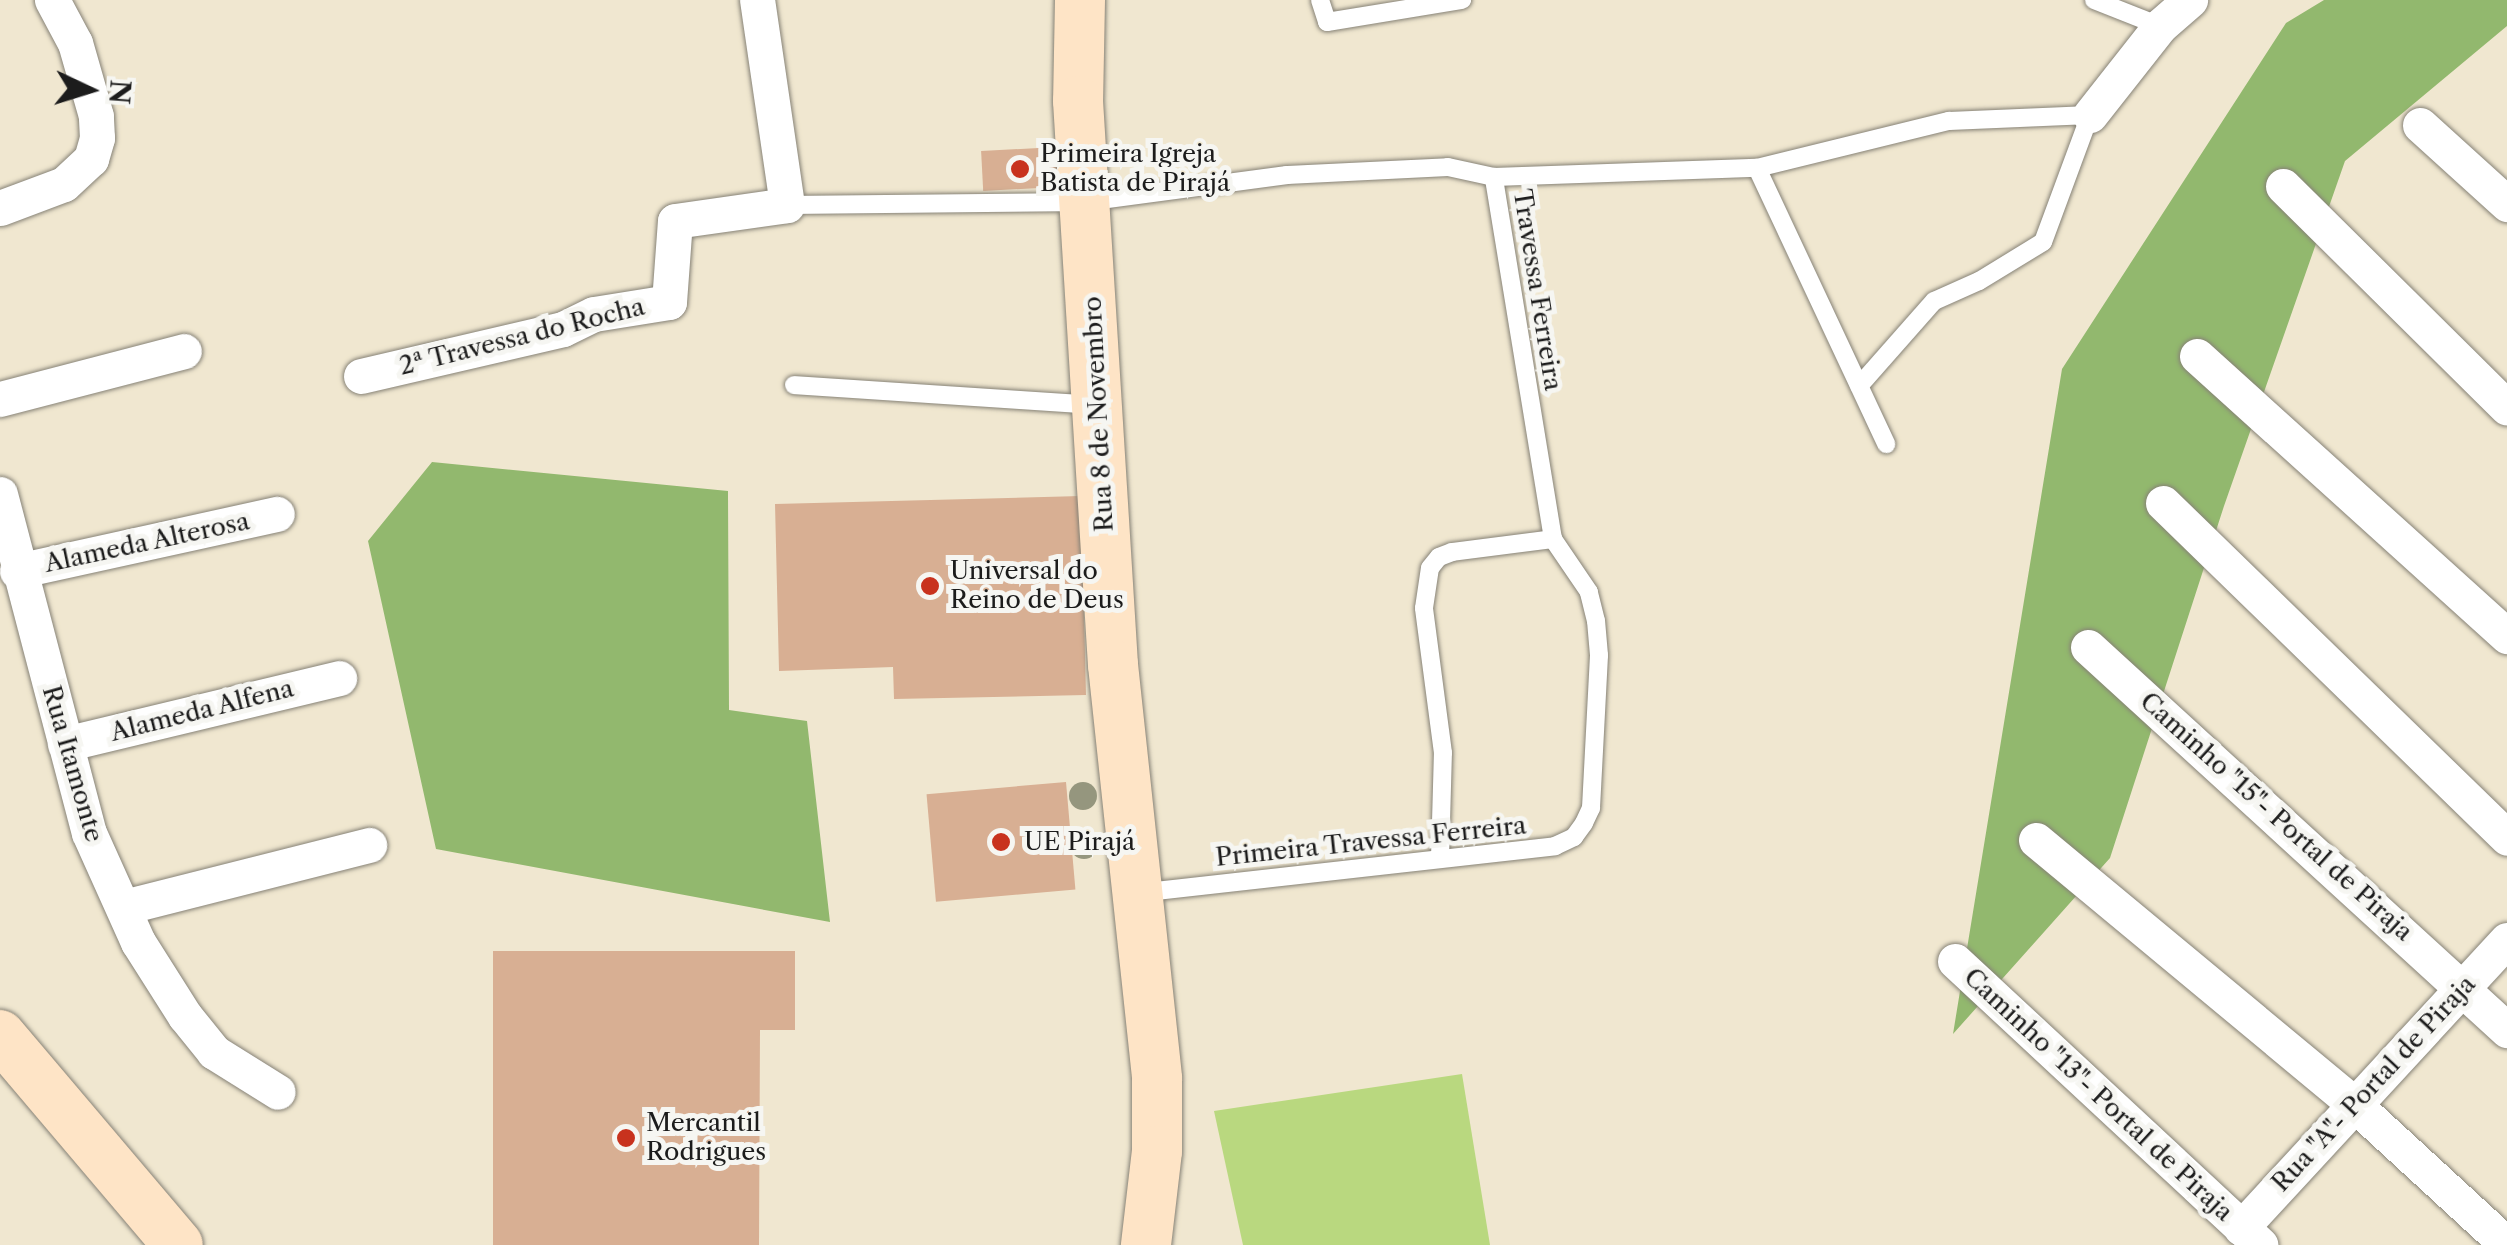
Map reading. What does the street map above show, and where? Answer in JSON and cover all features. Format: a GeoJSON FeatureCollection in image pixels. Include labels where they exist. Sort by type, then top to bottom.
{"type":"FeatureCollection","features":[{"type":"Feature","properties":{"kind":"main road","name":"Rua 8 de Novembro"},"geometry":{"type":"LineString","coordinates":[[1080,0],[1078,100],[1100,405],[1112,665],[1157,1079],[1157,1151],[1146,1245]]}},
{"type":"Feature","properties":{"kind":"main road"},"geometry":{"type":"LineString","coordinates":[[0,1035],[111,1161],[178,1245]]}},
{"type":"Feature","properties":{"kind":"street"},"geometry":{"type":"LineString","coordinates":[[0,208],[64,184],[91,159],[96,116],[75,43],[52,0]]}},
{"type":"Feature","properties":{"kind":"street"},"geometry":{"type":"LineString","coordinates":[[757,0],[787,205]]}},
{"type":"Feature","properties":{"kind":"street"},"geometry":{"type":"LineString","coordinates":[[2090,115],[2160,26],[2190,0]]}},
{"type":"Feature","properties":{"kind":"street"},"geometry":{"type":"LineString","coordinates":[[2420,125],[2507,204]]}},
{"type":"Feature","properties":{"kind":"street"},"geometry":{"type":"LineString","coordinates":[[2283,186],[2507,408]]}},
{"type":"Feature","properties":{"kind":"street","name":"2ª Travessa do Rocha"},"geometry":{"type":"LineString","coordinates":[[361,376],[564,329],[594,314],[668,302],[675,221],[787,205]]}},
{"type":"Feature","properties":{"kind":"street"},"geometry":{"type":"LineString","coordinates":[[0,400],[184,350]]}},
{"type":"Feature","properties":{"kind":"street"},"geometry":{"type":"LineString","coordinates":[[2196,356],[2507,636]]}},
{"type":"Feature","properties":{"kind":"street","name":"Rua Itamonte"},"geometry":{"type":"LineString","coordinates":[[0,494],[17,571],[89,833],[138,942],[214,1052],[278,1092]]}},
{"type":"Feature","properties":{"kind":"street"},"geometry":{"type":"LineString","coordinates":[[2163,503],[2507,838]]}},
{"type":"Feature","properties":{"kind":"street","name":"Alameda Alterosa"},"geometry":{"type":"LineString","coordinates":[[17,571],[277,514]]}},
{"type":"Feature","properties":{"kind":"street","name":"Caminho \"15\"- Portal de Piraja"},"geometry":{"type":"LineString","coordinates":[[2088,646],[2507,1030]]}},
{"type":"Feature","properties":{"kind":"street","name":"Alameda Alfena"},"geometry":{"type":"LineString","coordinates":[[65,744],[339,678]]}},
{"type":"Feature","properties":{"kind":"street"},"geometry":{"type":"LineString","coordinates":[[2036,840],[2354,1105],[2507,1245]]}},
{"type":"Feature","properties":{"kind":"street"},"geometry":{"type":"LineString","coordinates":[[124,907],[369,845]]}},
{"type":"Feature","properties":{"kind":"street","name":"Rua \"A\"- Portal de Piraja"},"geometry":{"type":"LineString","coordinates":[[2251,1237],[2354,1105],[2507,940]]}},
{"type":"Feature","properties":{"kind":"street","name":"Caminho \"13\"- Portal de Piraja"},"geometry":{"type":"LineString","coordinates":[[1955,961],[2251,1237]]}},
{"type":"Feature","properties":{"kind":"lane"},"geometry":{"type":"LineString","coordinates":[[1320,0],[1327,22],[1462,0]]}},
{"type":"Feature","properties":{"kind":"lane"},"geometry":{"type":"LineString","coordinates":[[2094,0],[2160,26]]}},
{"type":"Feature","properties":{"kind":"lane"},"geometry":{"type":"LineString","coordinates":[[1494,178],[1757,168],[1950,121],[2090,115],[2043,242],[1980,281],[1934,301],[1860,386]]}},
{"type":"Feature","properties":{"kind":"lane","name":"Travessa Ferreira"},"geometry":{"type":"LineString","coordinates":[[787,205],[1085,202],[1304,174],[1448,167],[1494,178],[1553,539],[1589,592],[1596,622],[1599,655],[1591,808]]}},
{"type":"Feature","properties":{"kind":"lane"},"geometry":{"type":"LineString","coordinates":[[1757,168],[1886,444]]}},
{"type":"Feature","properties":{"kind":"lane"},"geometry":{"type":"LineString","coordinates":[[794,385],[1100,405]]}},
{"type":"Feature","properties":{"kind":"lane"},"geometry":{"type":"LineString","coordinates":[[1440,858],[1444,753],[1424,608],[1430,568],[1440,557],[1452,552],[1553,539]]}},
{"type":"Feature","properties":{"kind":"lane","name":"Primeira Travessa Ferreira"},"geometry":{"type":"LineString","coordinates":[[1138,893],[1555,846],[1574,837],[1591,808]]}},
{"type":"Feature","properties":{"kind":"green space"},"geometry":{"type":"Polygon","coordinates":[[[2324,0],[2507,0],[2507,26],[2345,161],[2224,506],[2110,858],[1953,1034],[2062,369],[2286,23],[2324,0]]]}},
{"type":"Feature","properties":{"kind":"green space"},"geometry":{"type":"Polygon","coordinates":[[[432,462],[728,491],[729,710],[807,721],[830,922],[436,849],[368,541],[432,462]]]}},
{"type":"Feature","properties":{"kind":"green space"},"geometry":{"type":"Polygon","coordinates":[[[1462,1074],[1490,1245],[1243,1245],[1214,1111],[1462,1074]]]}},
{"type":"Feature","properties":{"kind":"building","name":"Primeira Igreja Batista de Pirajá"},"geometry":{"type":"Polygon","coordinates":[[[1057,147],[1059,187],[983,191],[981,151],[1057,147]]]}},
{"type":"Feature","properties":{"kind":"building","name":"Universal do Reino de Deus"},"geometry":{"type":"Polygon","coordinates":[[[1081,496],[1086,695],[894,699],[893,667],[779,671],[775,504],[1081,496]]]}},
{"type":"Feature","properties":{"kind":"building","name":"UE Pirajá"},"geometry":{"type":"Polygon","coordinates":[[[1066,782],[1075,890],[936,902],[927,794],[1066,782]]]}},
{"type":"Feature","properties":{"kind":"building","name":"Mercantil Rodrigues"},"geometry":{"type":"Polygon","coordinates":[[[493,951],[795,951],[795,1030],[760,1030],[759,1245],[493,1245],[493,951]]]}},
{"type":"Feature","properties":{"kind":"place","name":"Primeira Igreja Batista de Pirajá"},"geometry":{"type":"Point","coordinates":[1020,169]}},
{"type":"Feature","properties":{"kind":"place","name":"Universal do Reino de Deus"},"geometry":{"type":"Point","coordinates":[930,586]}},
{"type":"Feature","properties":{"kind":"place","name":"UE Pirajá"},"geometry":{"type":"Point","coordinates":[1001,842]}},
{"type":"Feature","properties":{"kind":"place","name":"Mercantil Rodrigues"},"geometry":{"type":"Point","coordinates":[626,1138]}}]}
